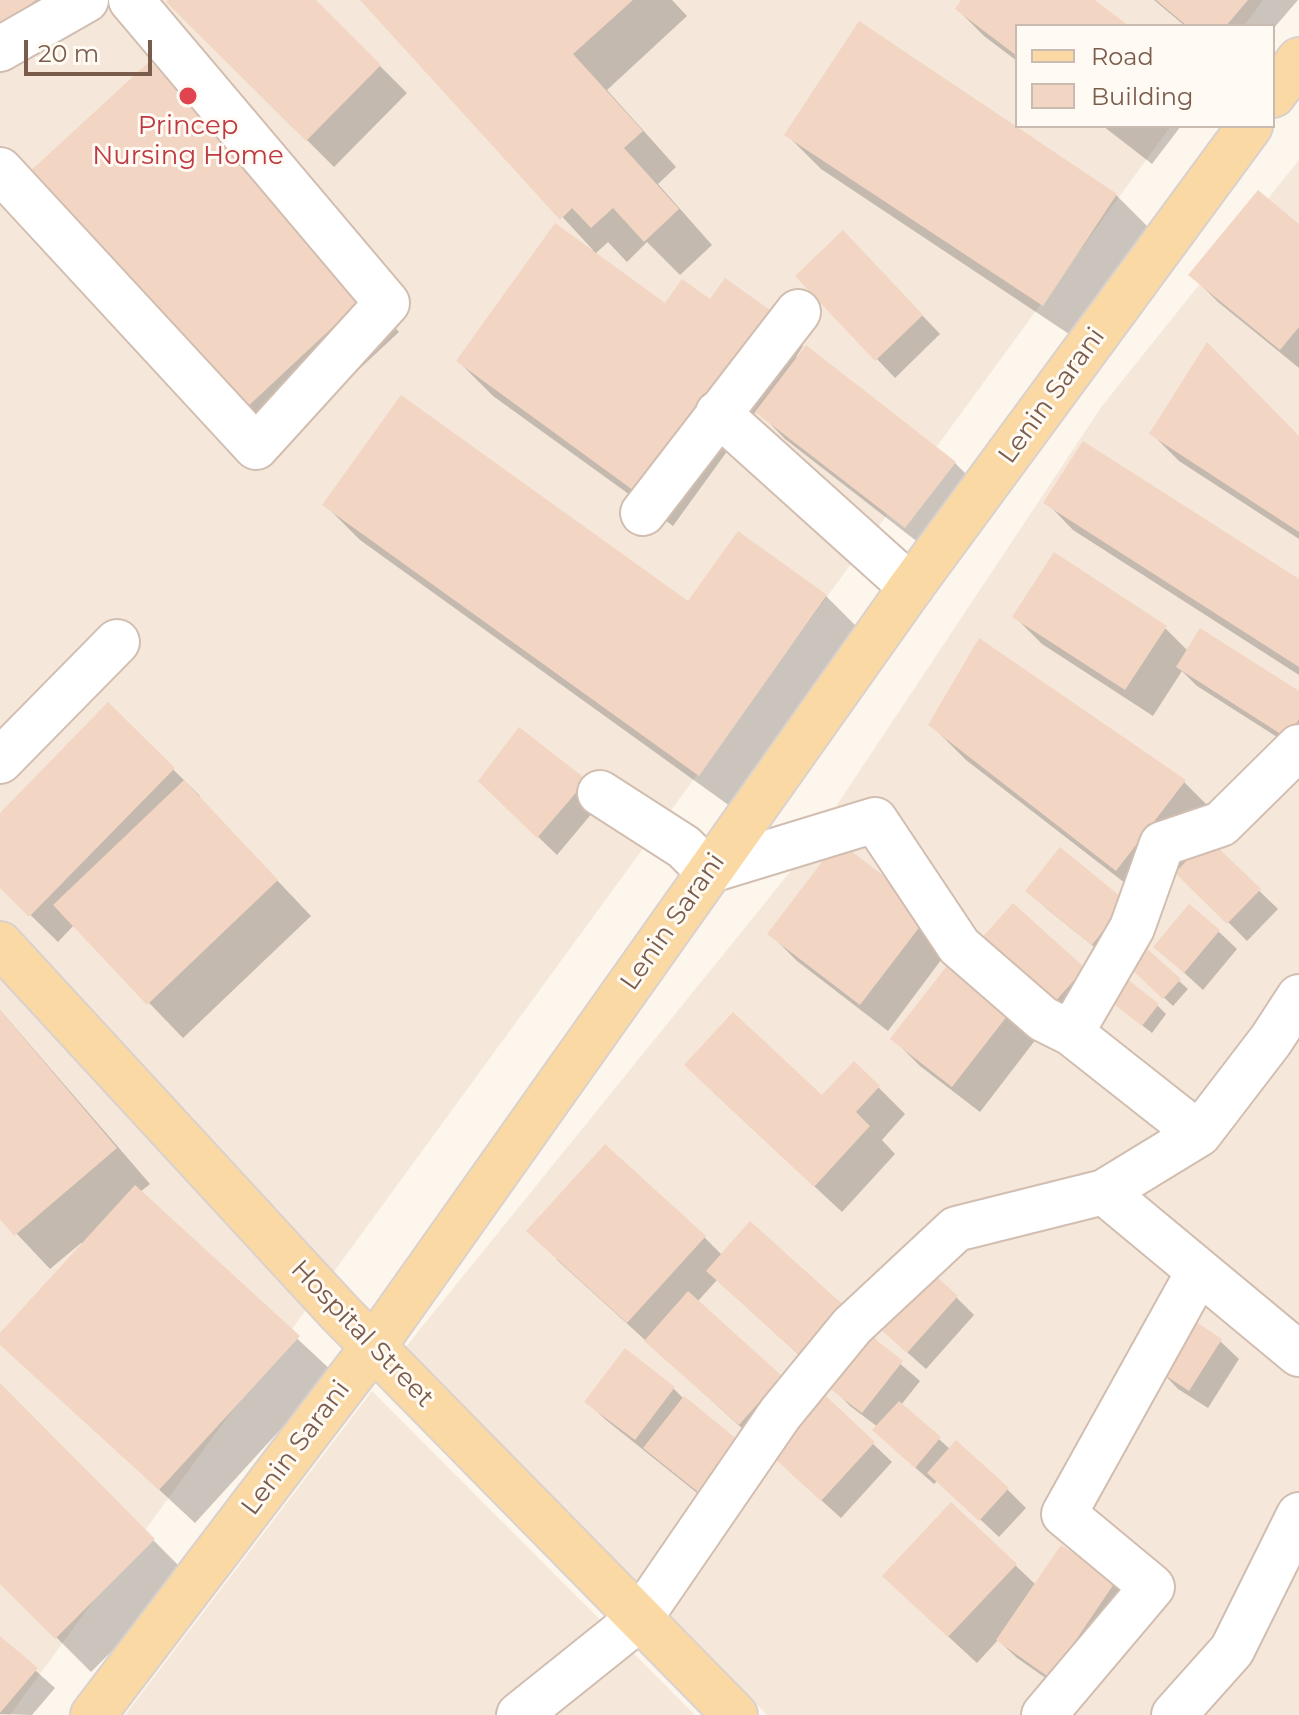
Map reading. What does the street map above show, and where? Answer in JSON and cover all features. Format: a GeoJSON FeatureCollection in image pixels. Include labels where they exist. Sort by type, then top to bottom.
{"type":"FeatureCollection","features":[{"type":"Feature","properties":{"kind":"main road"},"geometry":{"type":"LineString","coordinates":[[1275,92],[1299,60]]}},
{"type":"Feature","properties":{"kind":"main road","name":"Lenin Sarani"},"geometry":{"type":"LineString","coordinates":[[93,1715],[373,1347],[911,587],[1249,128]]}},
{"type":"Feature","properties":{"kind":"main road","name":"Hospital Street"},"geometry":{"type":"LineString","coordinates":[[0,944],[373,1347],[735,1715]]}},
{"type":"Feature","properties":{"kind":"street"},"geometry":{"type":"LineString","coordinates":[[0,49],[86,0]]}},
{"type":"Feature","properties":{"kind":"street"},"geometry":{"type":"LineString","coordinates":[[0,170],[256,447],[387,303],[131,0]]}},
{"type":"Feature","properties":{"kind":"street"},"geometry":{"type":"LineString","coordinates":[[643,513],[798,312]]}},
{"type":"Feature","properties":{"kind":"street"},"geometry":{"type":"LineString","coordinates":[[718,413],[911,587]]}},
{"type":"Feature","properties":{"kind":"street"},"geometry":{"type":"LineString","coordinates":[[0,761],[117,642]]}},
{"type":"Feature","properties":{"kind":"street"},"geometry":{"type":"LineString","coordinates":[[1071,1033],[1132,928],[1162,844],[1221,824],[1299,747]]}},
{"type":"Feature","properties":{"kind":"street"},"geometry":{"type":"LineString","coordinates":[[600,793],[684,847],[708,871],[875,820],[959,946],[1043,1019],[1071,1033],[1199,1134]]}},
{"type":"Feature","properties":{"kind":"street"},"geometry":{"type":"LineString","coordinates":[[519,1715],[640,1618],[780,1414],[852,1326],[956,1229],[1104,1192],[1199,1134],[1271,1040],[1299,997]]}},
{"type":"Feature","properties":{"kind":"street"},"geometry":{"type":"LineString","coordinates":[[1104,1192],[1299,1354]]}},
{"type":"Feature","properties":{"kind":"street"},"geometry":{"type":"LineString","coordinates":[[1044,1715],[1152,1587],[1064,1514],[1199,1271]]}},
{"type":"Feature","properties":{"kind":"street"},"geometry":{"type":"LineString","coordinates":[[1174,1715],[1232,1650],[1299,1515]]}},
{"type":"Feature","properties":{"kind":"shaded area"},"geometry":{"type":"Polygon","coordinates":[[[0,0],[1263,0],[1245,24],[1015,24],[1015,128],[1170,128],[10,1715],[0,1715],[0,0]]]}},
{"type":"Feature","properties":{"kind":"shaded area"},"geometry":{"type":"Polygon","coordinates":[[[1299,160],[1299,1715],[767,1715],[404,1349],[803,856],[1102,406],[1299,160]]]}},
{"type":"Feature","properties":{"kind":"shaded area"},"geometry":{"type":"Polygon","coordinates":[[[372,1391],[695,1715],[125,1715],[372,1391]]]}},
{"type":"Feature","properties":{"kind":"building"},"geometry":{"type":"Polygon","coordinates":[[[0,0],[36,0],[0,26],[0,0]]]}},
{"type":"Feature","properties":{"kind":"building"},"geometry":{"type":"Polygon","coordinates":[[[316,0],[381,65],[306,141],[166,2],[316,0]]]}},
{"type":"Feature","properties":{"kind":"building"},"geometry":{"type":"Polygon","coordinates":[[[360,0],[633,0],[573,54],[643,131],[624,148],[679,209],[644,242],[613,208],[591,228],[572,208],[560,220],[360,0]]]}},
{"type":"Feature","properties":{"kind":"building"},"geometry":{"type":"Polygon","coordinates":[[[961,0],[1095,0],[1126,24],[1015,24],[1015,54],[955,9],[961,0]]]}},
{"type":"Feature","properties":{"kind":"building"},"geometry":{"type":"Polygon","coordinates":[[[1156,0],[1248,0],[1228,24],[1185,24],[1156,0]]]}},
{"type":"Feature","properties":{"kind":"building"},"geometry":{"type":"Polygon","coordinates":[[[859,21],[1117,194],[1043,306],[784,135],[859,21]]]}},
{"type":"Feature","properties":{"kind":"building"},"geometry":{"type":"Polygon","coordinates":[[[150,61],[366,296],[243,411],[26,175],[150,61]]]}},
{"type":"Feature","properties":{"kind":"building"},"geometry":{"type":"Polygon","coordinates":[[[1258,190],[1299,224],[1299,327],[1280,350],[1188,275],[1258,190]]]}},
{"type":"Feature","properties":{"kind":"building"},"geometry":{"type":"Polygon","coordinates":[[[555,223],[665,303],[682,279],[710,299],[725,278],[770,310],[637,493],[456,361],[555,223]]]}},
{"type":"Feature","properties":{"kind":"building"},"geometry":{"type":"Polygon","coordinates":[[[843,230],[923,315],[875,361],[795,276],[843,230]]]}},
{"type":"Feature","properties":{"kind":"building"},"geometry":{"type":"Polygon","coordinates":[[[1207,342],[1299,436],[1299,532],[1149,434],[1207,342]]]}},
{"type":"Feature","properties":{"kind":"building"},"geometry":{"type":"Polygon","coordinates":[[[806,345],[956,462],[905,528],[755,412],[806,345]]]}},
{"type":"Feature","properties":{"kind":"building"},"geometry":{"type":"Polygon","coordinates":[[[401,395],[688,601],[738,531],[827,595],[699,776],[322,505],[401,395]]]}},
{"type":"Feature","properties":{"kind":"building"},"geometry":{"type":"Polygon","coordinates":[[[1083,441],[1299,579],[1299,667],[1043,503],[1083,441]]]}},
{"type":"Feature","properties":{"kind":"building"},"geometry":{"type":"Polygon","coordinates":[[[1054,552],[1167,626],[1125,690],[1012,617],[1054,552]]]}},
{"type":"Feature","properties":{"kind":"building"},"geometry":{"type":"Polygon","coordinates":[[[1200,628],[1299,691],[1299,719],[1287,738],[1176,667],[1200,628]]]}},
{"type":"Feature","properties":{"kind":"building"},"geometry":{"type":"Polygon","coordinates":[[[979,638],[1186,780],[1116,871],[928,725],[979,638]]]}},
{"type":"Feature","properties":{"kind":"building"},"geometry":{"type":"Polygon","coordinates":[[[108,702],[175,768],[29,917],[0,888],[0,813],[108,702]]]}},
{"type":"Feature","properties":{"kind":"building"},"geometry":{"type":"Polygon","coordinates":[[[519,727],[587,780],[537,838],[478,781],[519,727]]]}},
{"type":"Feature","properties":{"kind":"building"},"geometry":{"type":"Polygon","coordinates":[[[184,780],[278,880],[147,1005],[53,905],[184,780]]]}},
{"type":"Feature","properties":{"kind":"building"},"geometry":{"type":"Polygon","coordinates":[[[1208,838],[1261,889],[1227,924],[1175,873],[1208,838]]]}},
{"type":"Feature","properties":{"kind":"building"},"geometry":{"type":"Polygon","coordinates":[[[838,841],[931,912],[860,1005],[767,934],[838,841]]]}},
{"type":"Feature","properties":{"kind":"building"},"geometry":{"type":"Polygon","coordinates":[[[1060,847],[1126,901],[1092,945],[1025,891],[1060,847]]]}},
{"type":"Feature","properties":{"kind":"building"},"geometry":{"type":"Polygon","coordinates":[[[1013,903],[1085,968],[1044,1014],[972,949],[1013,903]]]}},
{"type":"Feature","properties":{"kind":"building"},"geometry":{"type":"Polygon","coordinates":[[[1189,904],[1220,930],[1184,973],[1153,947],[1189,904]]]}},
{"type":"Feature","properties":{"kind":"building"},"geometry":{"type":"Polygon","coordinates":[[[1145,947],[1181,979],[1163,999],[1128,966],[1145,947]]]}},
{"type":"Feature","properties":{"kind":"building"},"geometry":{"type":"Polygon","coordinates":[[[956,954],[1018,1002],[952,1087],[890,1039],[956,954]]]}},
{"type":"Feature","properties":{"kind":"building"},"geometry":{"type":"Polygon","coordinates":[[[1121,974],[1159,1004],[1142,1026],[1104,996],[1121,974]]]}},
{"type":"Feature","properties":{"kind":"building"},"geometry":{"type":"Polygon","coordinates":[[[0,1010],[117,1148],[14,1236],[0,1219],[0,1010]]]}},
{"type":"Feature","properties":{"kind":"building"},"geometry":{"type":"Polygon","coordinates":[[[733,1012],[822,1095],[854,1061],[880,1086],[856,1112],[870,1126],[814,1187],[684,1065],[733,1012]]]}},
{"type":"Feature","properties":{"kind":"building"},"geometry":{"type":"Polygon","coordinates":[[[605,1144],[706,1236],[627,1323],[526,1231],[605,1144]]]}},
{"type":"Feature","properties":{"kind":"building"},"geometry":{"type":"Polygon","coordinates":[[[135,1185],[300,1336],[159,1490],[0,1345],[0,1333],[135,1185]]]}},
{"type":"Feature","properties":{"kind":"building"},"geometry":{"type":"Polygon","coordinates":[[[750,1221],[850,1311],[806,1361],[706,1271],[750,1221]]]}},
{"type":"Feature","properties":{"kind":"building"},"geometry":{"type":"Polygon","coordinates":[[[929,1270],[958,1296],[907,1353],[878,1327],[929,1270]]]}},
{"type":"Feature","properties":{"kind":"building"},"geometry":{"type":"Polygon","coordinates":[[[688,1291],[782,1376],[739,1425],[644,1341],[688,1291]]]}},
{"type":"Feature","properties":{"kind":"building"},"geometry":{"type":"Polygon","coordinates":[[[1190,1318],[1222,1339],[1189,1391],[1157,1370],[1190,1318]]]}},
{"type":"Feature","properties":{"kind":"building"},"geometry":{"type":"Polygon","coordinates":[[[870,1335],[903,1361],[862,1413],[829,1388],[870,1335]]]}},
{"type":"Feature","properties":{"kind":"building"},"geometry":{"type":"Polygon","coordinates":[[[625,1348],[675,1387],[635,1440],[584,1402],[625,1348]]]}},
{"type":"Feature","properties":{"kind":"building"},"geometry":{"type":"Polygon","coordinates":[[[0,1383],[155,1539],[55,1639],[0,1584],[0,1383]]]}},
{"type":"Feature","properties":{"kind":"building"},"geometry":{"type":"Polygon","coordinates":[[[684,1396],[749,1449],[708,1500],[643,1448],[684,1396]]]}},
{"type":"Feature","properties":{"kind":"building"},"geometry":{"type":"Polygon","coordinates":[[[826,1396],[875,1442],[821,1501],[771,1455],[826,1396]]]}},
{"type":"Feature","properties":{"kind":"building"},"geometry":{"type":"Polygon","coordinates":[[[899,1401],[941,1437],[915,1468],[872,1430],[899,1401]]]}},
{"type":"Feature","properties":{"kind":"building"},"geometry":{"type":"Polygon","coordinates":[[[956,1440],[1009,1488],[979,1521],[927,1473],[956,1440]]]}},
{"type":"Feature","properties":{"kind":"building"},"geometry":{"type":"Polygon","coordinates":[[[951,1502],[1017,1564],[948,1637],[882,1576],[951,1502]]]}},
{"type":"Feature","properties":{"kind":"building"},"geometry":{"type":"Polygon","coordinates":[[[1061,1545],[1116,1581],[1050,1678],[996,1640],[1061,1545]]]}},
{"type":"Feature","properties":{"kind":"building"},"geometry":{"type":"Polygon","coordinates":[[[0,1636],[38,1668],[0,1713],[0,1636]]]}},
{"type":"Feature","properties":{"kind":"place","name":"Princep Nursing Home"},"geometry":{"type":"Point","coordinates":[188,96]}}]}
